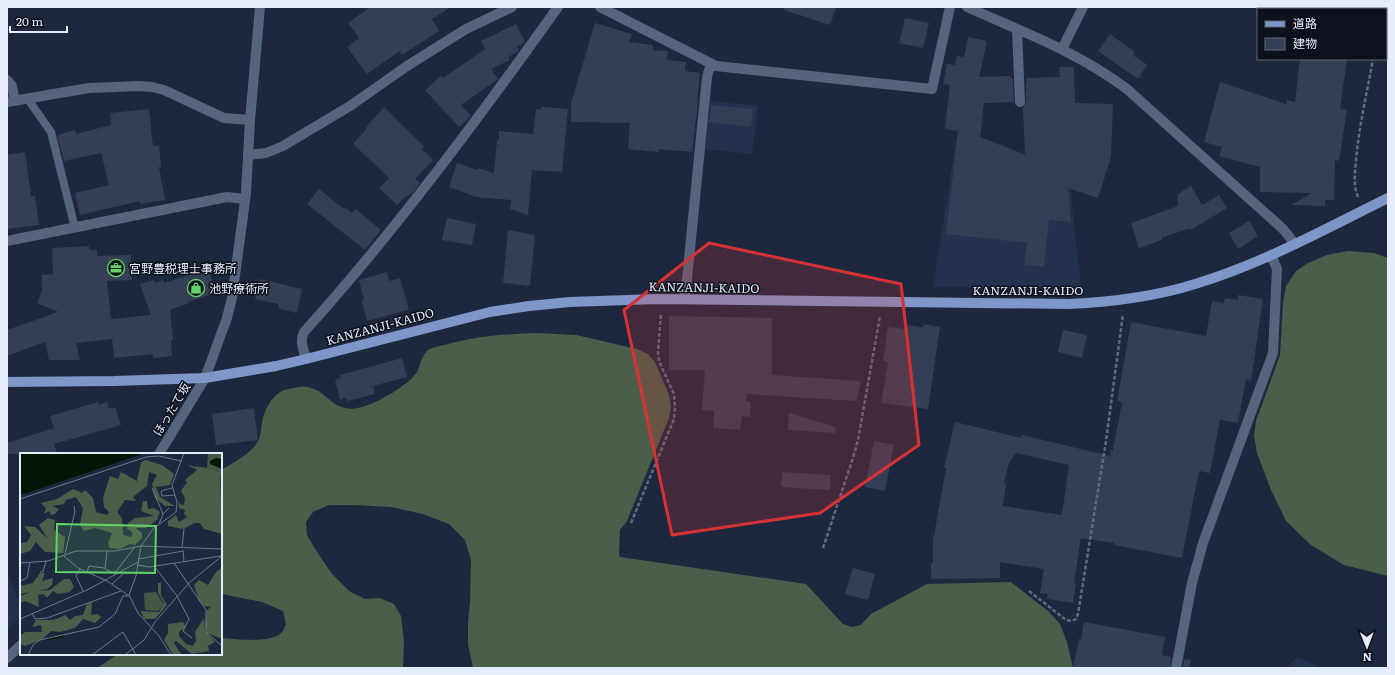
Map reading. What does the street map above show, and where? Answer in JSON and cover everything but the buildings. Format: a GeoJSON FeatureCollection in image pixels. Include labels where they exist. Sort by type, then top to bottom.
{"type":"FeatureCollection","features":[{"type":"Feature","properties":{"kind":"main road","name":"KANZANJI-KAIDO"},"geometry":{"type":"LineString","coordinates":[[7,382],[205,378],[276,366],[490,312],[570,302],[685,299],[1069,304],[1125,299],[1164,292],[1224,274],[1272,255],[1388,198]]}},
{"type":"Feature","properties":{"kind":"street","name":"ほったて坂"},"geometry":{"type":"LineString","coordinates":[[160,453],[205,378],[227,318],[232,298],[245,199],[260,7]]}},
{"type":"Feature","properties":{"kind":"street"},"geometry":{"type":"LineString","coordinates":[[248,155],[266,153],[283,146],[350,106],[407,66],[466,30],[512,7]]}},
{"type":"Feature","properties":{"kind":"street"},"geometry":{"type":"LineString","coordinates":[[306,359],[301,337],[304,332],[334,299],[411,205],[491,101],[558,7]]}},
{"type":"Feature","properties":{"kind":"street"},"geometry":{"type":"LineString","coordinates":[[600,7],[716,66],[932,89],[950,7]]}},
{"type":"Feature","properties":{"kind":"street"},"geometry":{"type":"LineString","coordinates":[[967,7],[1062,49],[1093,65],[1127,89],[1283,229],[1295,244]]}},
{"type":"Feature","properties":{"kind":"street"},"geometry":{"type":"LineString","coordinates":[[1062,49],[1083,7]]}},
{"type":"Feature","properties":{"kind":"street"},"geometry":{"type":"LineString","coordinates":[[1017,29],[1020,102]]}},
{"type":"Feature","properties":{"kind":"street"},"geometry":{"type":"LineString","coordinates":[[685,299],[707,77],[711,63]]}},
{"type":"Feature","properties":{"kind":"street"},"geometry":{"type":"LineString","coordinates":[[7,80],[12,86],[11,101],[89,88],[139,86],[152,87],[164,90],[224,118],[250,120]]}},
{"type":"Feature","properties":{"kind":"street"},"geometry":{"type":"LineString","coordinates":[[7,242],[227,197],[245,199]]}},
{"type":"Feature","properties":{"kind":"street"},"geometry":{"type":"LineString","coordinates":[[1176,668],[1192,584],[1203,542],[1273,353],[1278,269],[1272,255]]}},
{"type":"Feature","properties":{"kind":"street"},"geometry":{"type":"LineString","coordinates":[[7,658],[20,646]]}},
{"type":"Feature","properties":{"kind":"lane"},"geometry":{"type":"LineString","coordinates":[[27,98],[51,132],[74,228]]}},
{"type":"Feature","properties":{"kind":"path"},"geometry":{"type":"LineString","coordinates":[[1365,209],[1354,188],[1354,179],[1360,130],[1373,60]]}},
{"type":"Feature","properties":{"kind":"path"},"geometry":{"type":"LineString","coordinates":[[631,523],[674,419],[674,394],[659,361],[658,351],[662,299]]}},
{"type":"Feature","properties":{"kind":"path"},"geometry":{"type":"LineString","coordinates":[[1030,591],[1066,620],[1071,621],[1076,619],[1106,441],[1125,299]]}},
{"type":"Feature","properties":{"kind":"path"},"geometry":{"type":"LineString","coordinates":[[823,548],[858,440],[882,302]]}},
{"type":"Feature","properties":{"kind":"highlighted area"},"geometry":{"type":"Polygon","coordinates":[[[709,243],[901,284],[919,445],[820,513],[672,535],[624,310],[709,243]]]}},
{"type":"Feature","properties":{"kind":"shaded area"},"geometry":{"type":"Polygon","coordinates":[[[710,101],[758,106],[752,154],[705,149],[710,101]]]}},
{"type":"Feature","properties":{"kind":"shaded area"},"geometry":{"type":"Polygon","coordinates":[[[957,135],[1000,144],[1060,168],[1070,184],[1081,288],[933,287],[957,135]]]}},
{"type":"Feature","properties":{"kind":"shaded area"},"geometry":{"type":"Polygon","coordinates":[[[7,571],[20,604],[20,617],[7,631],[7,571]]]}},
{"type":"Feature","properties":{"kind":"shaded area"},"geometry":{"type":"Polygon","coordinates":[[[1298,657],[1320,668],[1286,668],[1298,657]]]}},
{"type":"Feature","properties":{"kind":"green space"},"geometry":{"type":"Polygon","coordinates":[[[1348,251],[1374,253],[1388,258],[1388,576],[1344,565],[1311,545],[1286,521],[1271,490],[1257,453],[1254,436],[1256,421],[1280,355],[1283,303],[1286,286],[1296,271],[1308,263],[1327,255],[1348,251]]]}},
{"type":"Feature","properties":{"kind":"green space"},"geometry":{"type":"Polygon","coordinates":[[[538,333],[576,335],[637,349],[648,354],[655,362],[669,395],[671,407],[669,418],[627,521],[620,530],[620,557],[806,584],[843,624],[852,627],[861,625],[871,614],[927,584],[1011,582],[1048,611],[1060,624],[1067,642],[1073,668],[473,668],[468,644],[471,560],[465,540],[449,524],[423,514],[391,507],[329,505],[313,512],[306,522],[307,535],[332,574],[349,591],[365,599],[380,598],[394,604],[401,616],[404,642],[403,668],[97,668],[116,655],[222,655],[222,638],[244,640],[262,639],[277,636],[283,631],[286,624],[283,611],[262,602],[222,593],[222,469],[241,458],[257,443],[261,433],[266,409],[271,400],[278,394],[286,389],[305,387],[314,389],[341,407],[350,409],[362,407],[384,398],[400,388],[413,377],[417,372],[421,360],[428,350],[459,341],[503,335],[538,333]]]}},
{"type":"Feature","properties":{"kind":"place","name":"宮野豊税理士事務所"},"geometry":{"type":"Point","coordinates":[116,268]}},
{"type":"Feature","properties":{"kind":"place","name":"池野療術所"},"geometry":{"type":"Point","coordinates":[196,288]}}]}
